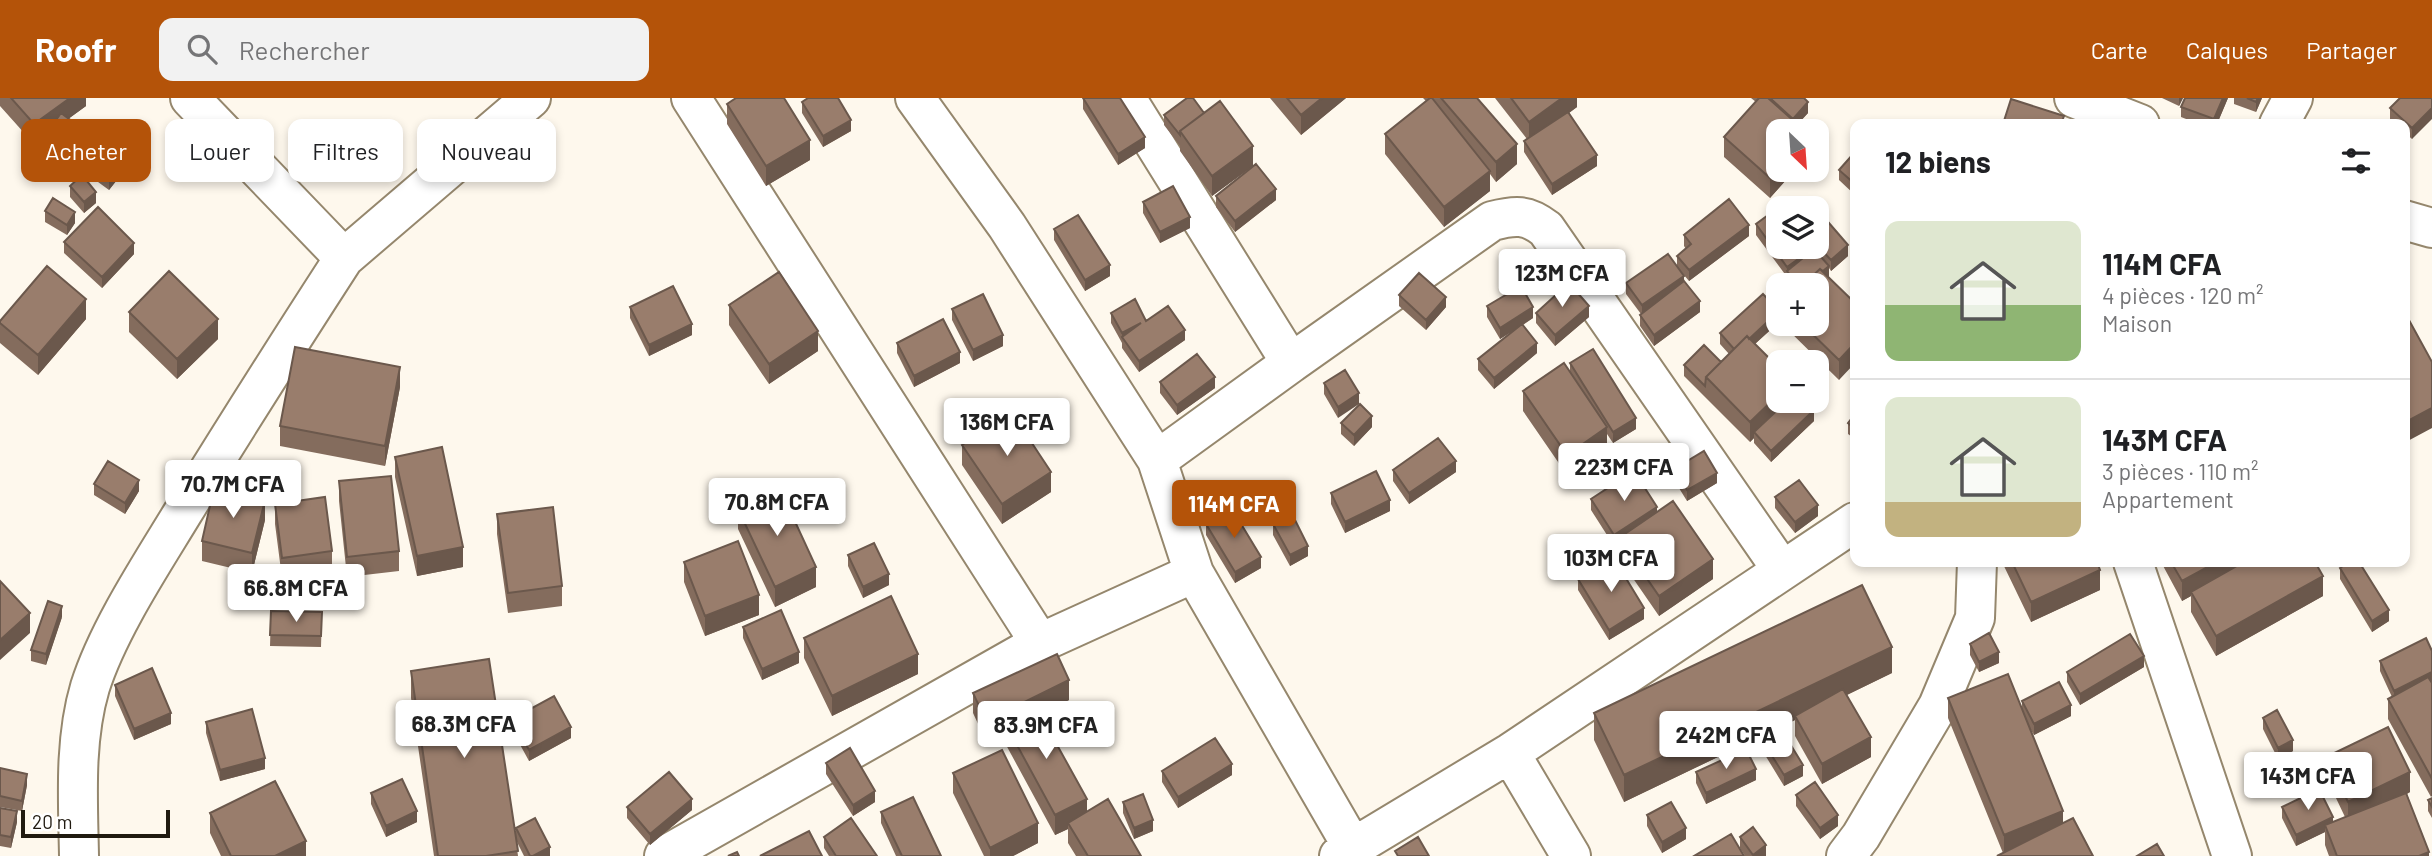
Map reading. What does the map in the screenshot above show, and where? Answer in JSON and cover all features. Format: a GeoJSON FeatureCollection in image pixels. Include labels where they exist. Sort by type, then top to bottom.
{"type":"FeatureCollection","features":[{"type":"Feature","properties":{"kind":"street"},"geometry":{"type":"LineString","coordinates":[[190,98],[344,258]]}},
{"type":"Feature","properties":{"kind":"street"},"geometry":{"type":"LineString","coordinates":[[79,856],[78,776],[84,715],[91,685],[104,654],[141,581],[344,258],[531,98]]}},
{"type":"Feature","properties":{"kind":"street"},"geometry":{"type":"LineString","coordinates":[[691,98],[1040,643]]}},
{"type":"Feature","properties":{"kind":"street"},"geometry":{"type":"LineString","coordinates":[[915,98],[1007,226],[1157,460],[1194,572],[1346,852],[1510,753],[1850,525]]}},
{"type":"Feature","properties":{"kind":"street"},"geometry":{"type":"LineString","coordinates":[[1126,98],[1291,363]]}},
{"type":"Feature","properties":{"kind":"street"},"geometry":{"type":"LineString","coordinates":[[2282,119],[2292,98]]}},
{"type":"Feature","properties":{"kind":"street"},"geometry":{"type":"LineString","coordinates":[[2083,109],[2121,119]]}},
{"type":"Feature","properties":{"kind":"street"},"geometry":{"type":"LineString","coordinates":[[1157,460],[1492,221],[1516,215],[1533,218],[1546,229],[1782,570]]}},
{"type":"Feature","properties":{"kind":"street"},"geometry":{"type":"LineString","coordinates":[[2410,222],[2432,228]]}},
{"type":"Feature","properties":{"kind":"street"},"geometry":{"type":"LineString","coordinates":[[1846,856],[1861,836],[1938,706],[1975,618],[1977,567]]}},
{"type":"Feature","properties":{"kind":"street"},"geometry":{"type":"LineString","coordinates":[[2135,567],[2232,856]]}},
{"type":"Feature","properties":{"kind":"street"},"geometry":{"type":"LineString","coordinates":[[664,856],[1040,643],[1194,572]]}},
{"type":"Feature","properties":{"kind":"street"},"geometry":{"type":"LineString","coordinates":[[1510,753],[1571,856]]}},
{"type":"Feature","properties":{"kind":"building"},"geometry":{"type":"Polygon","coordinates":[[[11,98],[70,98],[41,119],[30,119],[11,98]]]}},
{"type":"Feature","properties":{"kind":"building"},"geometry":{"type":"Polygon","coordinates":[[[736,98],[784,98],[810,140],[766,166],[727,104],[736,98]]]}},
{"type":"Feature","properties":{"kind":"building"},"geometry":{"type":"Polygon","coordinates":[[[808,98],[838,98],[851,120],[823,136],[802,102],[808,98]]]}},
{"type":"Feature","properties":{"kind":"building"},"geometry":{"type":"Polygon","coordinates":[[[1083,98],[1120,98],[1145,137],[1118,154],[1083,98]]]}},
{"type":"Feature","properties":{"kind":"building"},"geometry":{"type":"Polygon","coordinates":[[[1187,98],[1193,98],[1204,113],[1180,131],[1180,135],[1164,115],[1187,98]]]}},
{"type":"Feature","properties":{"kind":"building"},"geometry":{"type":"Polygon","coordinates":[[[1287,98],[1322,98],[1301,115],[1287,98]]]}},
{"type":"Feature","properties":{"kind":"building"},"geometry":{"type":"Polygon","coordinates":[[[1430,98],[1490,171],[1444,207],[1385,134],[1430,98]]]}},
{"type":"Feature","properties":{"kind":"building"},"geometry":{"type":"Polygon","coordinates":[[[1441,98],[1477,98],[1517,144],[1496,162],[1441,98]]]}},
{"type":"Feature","properties":{"kind":"building"},"geometry":{"type":"Polygon","coordinates":[[[1511,98],[1562,98],[1529,122],[1511,98]]]}},
{"type":"Feature","properties":{"kind":"building"},"geometry":{"type":"Polygon","coordinates":[[[1759,98],[1768,98],[1792,119],[1766,119],[1766,174],[1724,137],[1759,98]]]}},
{"type":"Feature","properties":{"kind":"building"},"geometry":{"type":"Polygon","coordinates":[[[1804,98],[1808,102],[1793,119],[1771,99],[1804,98]]]}},
{"type":"Feature","properties":{"kind":"building"},"geometry":{"type":"Polygon","coordinates":[[[2185,98],[2223,98],[2214,119],[2181,107],[2185,98]]]}},
{"type":"Feature","properties":{"kind":"building"},"geometry":{"type":"Polygon","coordinates":[[[2400,98],[2432,98],[2432,108],[2412,128],[2410,119],[2402,119],[2390,108],[2400,98]]]}},
{"type":"Feature","properties":{"kind":"building"},"geometry":{"type":"Polygon","coordinates":[[[2011,99],[2064,116],[2063,119],[2005,119],[2011,99]]]}},
{"type":"Feature","properties":{"kind":"building"},"geometry":{"type":"Polygon","coordinates":[[[1220,101],[1253,146],[1212,176],[1180,131],[1220,101]]]}},
{"type":"Feature","properties":{"kind":"building"},"geometry":{"type":"Polygon","coordinates":[[[1568,112],[1597,155],[1552,184],[1524,141],[1568,112]]]}},
{"type":"Feature","properties":{"kind":"building"},"geometry":{"type":"Polygon","coordinates":[[[61,113],[69,119],[57,119],[61,113]]]}},
{"type":"Feature","properties":{"kind":"building"},"geometry":{"type":"Polygon","coordinates":[[[1850,158],[1850,180],[1839,170],[1850,158]]]}},
{"type":"Feature","properties":{"kind":"building"},"geometry":{"type":"Polygon","coordinates":[[[1256,164],[1276,189],[1235,221],[1216,196],[1256,164]]]}},
{"type":"Feature","properties":{"kind":"building"},"geometry":{"type":"Polygon","coordinates":[[[74,182],[88,182],[96,192],[84,202],[70,186],[74,182]]]}},
{"type":"Feature","properties":{"kind":"building"},"geometry":{"type":"Polygon","coordinates":[[[1173,186],[1190,217],[1160,232],[1143,202],[1173,186]]]}},
{"type":"Feature","properties":{"kind":"building"},"geometry":{"type":"Polygon","coordinates":[[[53,198],[75,212],[67,225],[45,211],[53,198]]]}},
{"type":"Feature","properties":{"kind":"building"},"geometry":{"type":"Polygon","coordinates":[[[1729,199],[1749,225],[1689,270],[1677,256],[1691,244],[1684,235],[1729,199]]]}},
{"type":"Feature","properties":{"kind":"building"},"geometry":{"type":"Polygon","coordinates":[[[98,207],[134,243],[102,277],[64,242],[98,207]]]}},
{"type":"Feature","properties":{"kind":"building"},"geometry":{"type":"Polygon","coordinates":[[[1078,215],[1110,265],[1085,280],[1054,229],[1078,215]]]}},
{"type":"Feature","properties":{"kind":"building"},"geometry":{"type":"Polygon","coordinates":[[[1766,217],[1766,238],[1756,224],[1766,217]]]}},
{"type":"Feature","properties":{"kind":"building"},"geometry":{"type":"Polygon","coordinates":[[[1829,223],[1848,245],[1831,260],[1829,258],[1829,223]]]}},
{"type":"Feature","properties":{"kind":"building"},"geometry":{"type":"Polygon","coordinates":[[[1668,254],[1684,276],[1642,305],[1626,283],[1668,254]]]}},
{"type":"Feature","properties":{"kind":"building"},"geometry":{"type":"Polygon","coordinates":[[[1781,259],[1798,259],[1787,267],[1781,259]]]}},
{"type":"Feature","properties":{"kind":"building"},"geometry":{"type":"Polygon","coordinates":[[[1802,259],[1823,259],[1829,266],[1816,273],[1787,271],[1802,259]]]}},
{"type":"Feature","properties":{"kind":"building"},"geometry":{"type":"Polygon","coordinates":[[[47,266],[86,299],[38,355],[0,321],[47,266]]]}},
{"type":"Feature","properties":{"kind":"building"},"geometry":{"type":"Polygon","coordinates":[[[169,271],[218,319],[177,359],[129,312],[169,271]]]}},
{"type":"Feature","properties":{"kind":"building"},"geometry":{"type":"Polygon","coordinates":[[[779,272],[818,331],[769,364],[729,305],[779,272]]]}},
{"type":"Feature","properties":{"kind":"building"},"geometry":{"type":"Polygon","coordinates":[[[1419,273],[1446,297],[1426,320],[1399,295],[1419,273]]]}},
{"type":"Feature","properties":{"kind":"building"},"geometry":{"type":"Polygon","coordinates":[[[1829,278],[1850,298],[1850,348],[1839,360],[1814,336],[1829,336],[1829,278]]]}},
{"type":"Feature","properties":{"kind":"building"},"geometry":{"type":"Polygon","coordinates":[[[1684,281],[1700,301],[1654,335],[1640,315],[1684,281]]]}},
{"type":"Feature","properties":{"kind":"building"},"geometry":{"type":"Polygon","coordinates":[[[1569,283],[1589,306],[1555,335],[1536,313],[1569,283]]]}},
{"type":"Feature","properties":{"kind":"building"},"geometry":{"type":"Polygon","coordinates":[[[673,286],[692,324],[649,345],[630,307],[673,286]]]}},
{"type":"Feature","properties":{"kind":"building"},"geometry":{"type":"Polygon","coordinates":[[[1521,286],[1533,307],[1500,328],[1487,306],[1521,286]]]}},
{"type":"Feature","properties":{"kind":"building"},"geometry":{"type":"Polygon","coordinates":[[[983,294],[1003,335],[973,350],[952,309],[983,294]]]}},
{"type":"Feature","properties":{"kind":"building"},"geometry":{"type":"Polygon","coordinates":[[[1763,294],[1766,297],[1766,323],[1749,339],[1747,336],[1734,349],[1720,333],[1763,294]]]}},
{"type":"Feature","properties":{"kind":"building"},"geometry":{"type":"Polygon","coordinates":[[[1135,299],[1146,321],[1168,306],[1185,330],[1139,361],[1122,337],[1141,323],[1122,333],[1111,313],[1135,299]]]}},
{"type":"Feature","properties":{"kind":"building"},"geometry":{"type":"Polygon","coordinates":[[[943,319],[960,352],[914,376],[897,343],[943,319]]]}},
{"type":"Feature","properties":{"kind":"building"},"geometry":{"type":"Polygon","coordinates":[[[2410,322],[2432,362],[2432,408],[2410,420],[2410,322]]]}},
{"type":"Feature","properties":{"kind":"building"},"geometry":{"type":"Polygon","coordinates":[[[1522,324],[1537,343],[1494,378],[1478,359],[1522,324]]]}},
{"type":"Feature","properties":{"kind":"building"},"geometry":{"type":"Polygon","coordinates":[[[1747,336],[1766,355],[1766,407],[1750,422],[1706,377],[1747,336]]]}},
{"type":"Feature","properties":{"kind":"building"},"geometry":{"type":"Polygon","coordinates":[[[1704,345],[1721,362],[1706,377],[1705,386],[1684,365],[1704,345]]]}},
{"type":"Feature","properties":{"kind":"building"},"geometry":{"type":"Polygon","coordinates":[[[295,347],[400,367],[385,446],[280,426],[295,347]]]}},
{"type":"Feature","properties":{"kind":"building"},"geometry":{"type":"Polygon","coordinates":[[[1593,349],[1636,418],[1613,432],[1570,363],[1593,349]]]}},
{"type":"Feature","properties":{"kind":"building"},"geometry":{"type":"Polygon","coordinates":[[[1197,354],[1215,377],[1177,405],[1160,382],[1197,354]]]}},
{"type":"Feature","properties":{"kind":"building"},"geometry":{"type":"Polygon","coordinates":[[[1564,363],[1607,427],[1567,455],[1523,391],[1564,363]]]}},
{"type":"Feature","properties":{"kind":"building"},"geometry":{"type":"Polygon","coordinates":[[[1345,370],[1359,393],[1338,407],[1324,383],[1345,370]]]}},
{"type":"Feature","properties":{"kind":"building"},"geometry":{"type":"Polygon","coordinates":[[[1360,404],[1372,416],[1354,435],[1341,423],[1360,404]]]}},
{"type":"Feature","properties":{"kind":"building"},"geometry":{"type":"Polygon","coordinates":[[[1012,413],[1051,472],[1002,504],[962,445],[1012,413]]]}},
{"type":"Feature","properties":{"kind":"building"},"geometry":{"type":"Polygon","coordinates":[[[1774,413],[1811,413],[1771,451],[1754,432],[1774,413]]]}},
{"type":"Feature","properties":{"kind":"building"},"geometry":{"type":"Polygon","coordinates":[[[1438,438],[1456,461],[1409,493],[1393,470],[1438,438]]]}},
{"type":"Feature","properties":{"kind":"building"},"geometry":{"type":"Polygon","coordinates":[[[442,447],[463,547],[417,556],[395,457],[442,447]]]}},
{"type":"Feature","properties":{"kind":"building"},"geometry":{"type":"Polygon","coordinates":[[[1704,451],[1717,473],[1687,490],[1674,469],[1704,451]]]}},
{"type":"Feature","properties":{"kind":"building"},"geometry":{"type":"Polygon","coordinates":[[[108,461],[139,480],[125,503],[94,484],[108,461]]]}},
{"type":"Feature","properties":{"kind":"building"},"geometry":{"type":"Polygon","coordinates":[[[1376,471],[1390,500],[1345,522],[1331,493],[1376,471]]]}},
{"type":"Feature","properties":{"kind":"building"},"geometry":{"type":"Polygon","coordinates":[[[1634,471],[1657,507],[1614,535],[1591,499],[1634,471]]]}},
{"type":"Feature","properties":{"kind":"building"},"geometry":{"type":"Polygon","coordinates":[[[391,476],[399,551],[347,557],[339,481],[391,476]]]}},
{"type":"Feature","properties":{"kind":"building"},"geometry":{"type":"Polygon","coordinates":[[[1799,480],[1818,505],[1795,522],[1775,497],[1799,480]]]}},
{"type":"Feature","properties":{"kind":"building"},"geometry":{"type":"Polygon","coordinates":[[[214,488],[265,500],[252,553],[202,541],[214,488]]]}},
{"type":"Feature","properties":{"kind":"building"},"geometry":{"type":"Polygon","coordinates":[[[780,489],[816,567],[775,587],[738,509],[780,489]]]}},
{"type":"Feature","properties":{"kind":"building"},"geometry":{"type":"Polygon","coordinates":[[[325,497],[332,551],[282,558],[275,504],[325,497]]]}},
{"type":"Feature","properties":{"kind":"building"},"geometry":{"type":"Polygon","coordinates":[[[1673,501],[1713,559],[1659,596],[1619,538],[1673,501]]]}},
{"type":"Feature","properties":{"kind":"building"},"geometry":{"type":"Polygon","coordinates":[[[553,507],[562,586],[508,593],[497,514],[553,507]]]}},
{"type":"Feature","properties":{"kind":"building"},"geometry":{"type":"Polygon","coordinates":[[[1232,509],[1261,557],[1235,572],[1206,524],[1232,509]]]}},
{"type":"Feature","properties":{"kind":"building"},"geometry":{"type":"Polygon","coordinates":[[[1292,514],[1308,546],[1290,555],[1273,524],[1292,514]]]}},
{"type":"Feature","properties":{"kind":"building"},"geometry":{"type":"Polygon","coordinates":[[[738,541],[759,595],[705,616],[684,562],[738,541]]]}},
{"type":"Feature","properties":{"kind":"building"},"geometry":{"type":"Polygon","coordinates":[[[874,543],[889,574],[863,587],[848,555],[874,543]]]}},
{"type":"Feature","properties":{"kind":"building"},"geometry":{"type":"Polygon","coordinates":[[[1613,557],[1644,608],[1609,630],[1578,579],[1613,557]]]}},
{"type":"Feature","properties":{"kind":"building"},"geometry":{"type":"Polygon","coordinates":[[[2014,567],[2099,567],[2100,570],[2031,602],[2014,567]]]}},
{"type":"Feature","properties":{"kind":"building"},"geometry":{"type":"Polygon","coordinates":[[[2174,567],[2208,567],[2182,581],[2174,567]]]}},
{"type":"Feature","properties":{"kind":"building"},"geometry":{"type":"Polygon","coordinates":[[[2235,567],[2318,567],[2323,576],[2216,636],[2191,592],[2235,567]]]}},
{"type":"Feature","properties":{"kind":"building"},"geometry":{"type":"Polygon","coordinates":[[[2362,567],[2389,610],[2372,621],[2340,568],[2362,567]]]}},
{"type":"Feature","properties":{"kind":"building"},"geometry":{"type":"Polygon","coordinates":[[[0,581],[30,613],[0,640],[0,581]]]}},
{"type":"Feature","properties":{"kind":"building"},"geometry":{"type":"Polygon","coordinates":[[[1862,585],[1892,647],[1624,775],[1594,713],[1862,585]]]}},
{"type":"Feature","properties":{"kind":"building"},"geometry":{"type":"Polygon","coordinates":[[[891,596],[918,654],[832,696],[804,638],[891,596]]]}},
{"type":"Feature","properties":{"kind":"building"},"geometry":{"type":"Polygon","coordinates":[[[48,601],[62,606],[46,654],[31,650],[48,601]]]}},
{"type":"Feature","properties":{"kind":"building"},"geometry":{"type":"Polygon","coordinates":[[[781,610],[799,652],[762,669],[743,627],[781,610]]]}},
{"type":"Feature","properties":{"kind":"building"},"geometry":{"type":"Polygon","coordinates":[[[271,611],[322,612],[321,636],[270,635],[271,611]]]}},
{"type":"Feature","properties":{"kind":"building"},"geometry":{"type":"Polygon","coordinates":[[[1989,633],[1999,652],[1979,662],[1970,644],[1989,633]]]}},
{"type":"Feature","properties":{"kind":"building"},"geometry":{"type":"Polygon","coordinates":[[[2130,634],[2144,656],[2080,694],[2067,672],[2130,634]]]}},
{"type":"Feature","properties":{"kind":"building"},"geometry":{"type":"Polygon","coordinates":[[[2426,638],[2432,651],[2432,672],[2394,691],[2380,661],[2426,638]]]}},
{"type":"Feature","properties":{"kind":"building"},"geometry":{"type":"Polygon","coordinates":[[[1057,654],[1069,680],[986,721],[973,693],[1057,654]]]}},
{"type":"Feature","properties":{"kind":"building"},"geometry":{"type":"Polygon","coordinates":[[[489,659],[518,851],[486,856],[438,856],[411,671],[489,659]]]}},
{"type":"Feature","properties":{"kind":"building"},"geometry":{"type":"Polygon","coordinates":[[[152,668],[171,713],[134,729],[115,685],[152,668]]]}},
{"type":"Feature","properties":{"kind":"building"},"geometry":{"type":"Polygon","coordinates":[[[2008,674],[2063,811],[2004,835],[1948,698],[2008,674]]]}},
{"type":"Feature","properties":{"kind":"building"},"geometry":{"type":"Polygon","coordinates":[[[2428,677],[2432,683],[2431,777],[2388,699],[2428,677]]]}},
{"type":"Feature","properties":{"kind":"building"},"geometry":{"type":"Polygon","coordinates":[[[2059,682],[2071,705],[2034,724],[2022,701],[2059,682]]]}},
{"type":"Feature","properties":{"kind":"building"},"geometry":{"type":"Polygon","coordinates":[[[1843,689],[1871,737],[1822,764],[1795,716],[1843,689]]]}},
{"type":"Feature","properties":{"kind":"building"},"geometry":{"type":"Polygon","coordinates":[[[554,696],[571,727],[529,750],[512,719],[554,696]]]}},
{"type":"Feature","properties":{"kind":"building"},"geometry":{"type":"Polygon","coordinates":[[[1036,707],[1087,799],[1055,815],[1005,723],[1036,707]]]}},
{"type":"Feature","properties":{"kind":"building"},"geometry":{"type":"Polygon","coordinates":[[[252,709],[265,758],[220,770],[206,722],[252,709]]]}},
{"type":"Feature","properties":{"kind":"building"},"geometry":{"type":"Polygon","coordinates":[[[2277,710],[2293,740],[2278,748],[2263,718],[2277,710]]]}},
{"type":"Feature","properties":{"kind":"building"},"geometry":{"type":"Polygon","coordinates":[[[2388,727],[2410,772],[2348,802],[2326,757],[2388,727]]]}},
{"type":"Feature","properties":{"kind":"building"},"geometry":{"type":"Polygon","coordinates":[[[1781,729],[1803,765],[1784,775],[1762,740],[1781,729]]]}},
{"type":"Feature","properties":{"kind":"building"},"geometry":{"type":"Polygon","coordinates":[[[1215,738],[1232,764],[1178,797],[1162,771],[1215,738]]]}},
{"type":"Feature","properties":{"kind":"building"},"geometry":{"type":"Polygon","coordinates":[[[850,748],[875,791],[853,805],[826,763],[850,748]]]}},
{"type":"Feature","properties":{"kind":"building"},"geometry":{"type":"Polygon","coordinates":[[[1746,749],[1756,769],[1706,793],[1696,772],[1746,749]]]}},
{"type":"Feature","properties":{"kind":"building"},"geometry":{"type":"Polygon","coordinates":[[[1002,750],[1038,823],[990,848],[953,773],[1002,750]]]}},
{"type":"Feature","properties":{"kind":"building"},"geometry":{"type":"Polygon","coordinates":[[[0,768],[27,774],[22,801],[0,796],[0,768]]]}},
{"type":"Feature","properties":{"kind":"building"},"geometry":{"type":"Polygon","coordinates":[[[669,772],[692,799],[650,834],[627,807],[669,772]]]}},
{"type":"Feature","properties":{"kind":"building"},"geometry":{"type":"Polygon","coordinates":[[[402,779],[417,811],[386,826],[371,793],[402,779]]]}},
{"type":"Feature","properties":{"kind":"building"},"geometry":{"type":"Polygon","coordinates":[[[275,781],[306,841],[275,856],[231,856],[210,813],[275,781]]]}},
{"type":"Feature","properties":{"kind":"building"},"geometry":{"type":"Polygon","coordinates":[[[1815,782],[1838,815],[1820,828],[1796,795],[1815,782]]]}},
{"type":"Feature","properties":{"kind":"building"},"geometry":{"type":"Polygon","coordinates":[[[2319,789],[2333,817],[2296,835],[2282,807],[2319,789]]]}},
{"type":"Feature","properties":{"kind":"building"},"geometry":{"type":"Polygon","coordinates":[[[2406,793],[2429,852],[2419,856],[2337,856],[2325,825],[2406,793]]]}},
{"type":"Feature","properties":{"kind":"building"},"geometry":{"type":"Polygon","coordinates":[[[1143,794],[1153,820],[1134,828],[1123,802],[1143,794]]]}},
{"type":"Feature","properties":{"kind":"building"},"geometry":{"type":"Polygon","coordinates":[[[913,797],[941,856],[902,856],[881,812],[913,797]]]}},
{"type":"Feature","properties":{"kind":"building"},"geometry":{"type":"Polygon","coordinates":[[[1108,799],[1141,856],[1088,856],[1068,823],[1108,799]]]}},
{"type":"Feature","properties":{"kind":"building"},"geometry":{"type":"Polygon","coordinates":[[[1671,802],[1686,828],[1662,842],[1647,815],[1671,802]]]}},
{"type":"Feature","properties":{"kind":"building"},"geometry":{"type":"Polygon","coordinates":[[[0,808],[17,811],[11,837],[0,835],[0,808]]]}},
{"type":"Feature","properties":{"kind":"building"},"geometry":{"type":"Polygon","coordinates":[[[535,818],[550,847],[530,856],[516,828],[535,818]]]}},
{"type":"Feature","properties":{"kind":"building"},"geometry":{"type":"Polygon","coordinates":[[[851,818],[877,856],[836,856],[824,837],[851,818]]]}},
{"type":"Feature","properties":{"kind":"building"},"geometry":{"type":"Polygon","coordinates":[[[2073,818],[2093,856],[1997,856],[2073,818]]]}},
{"type":"Feature","properties":{"kind":"building"},"geometry":{"type":"Polygon","coordinates":[[[1753,827],[1766,845],[1753,855],[1740,837],[1753,827]]]}},
{"type":"Feature","properties":{"kind":"building"},"geometry":{"type":"Polygon","coordinates":[[[809,831],[822,856],[760,856],[809,831]]]}},
{"type":"Feature","properties":{"kind":"building"},"geometry":{"type":"Polygon","coordinates":[[[1731,834],[1744,856],[1694,856],[1731,834]]]}},
{"type":"Feature","properties":{"kind":"building"},"geometry":{"type":"Polygon","coordinates":[[[1418,837],[1429,856],[1398,856],[1395,851],[1418,837]]]}},
{"type":"Feature","properties":{"kind":"building"},"geometry":{"type":"Polygon","coordinates":[[[2157,844],[2164,856],[2137,856],[2157,844]]]}}]}
